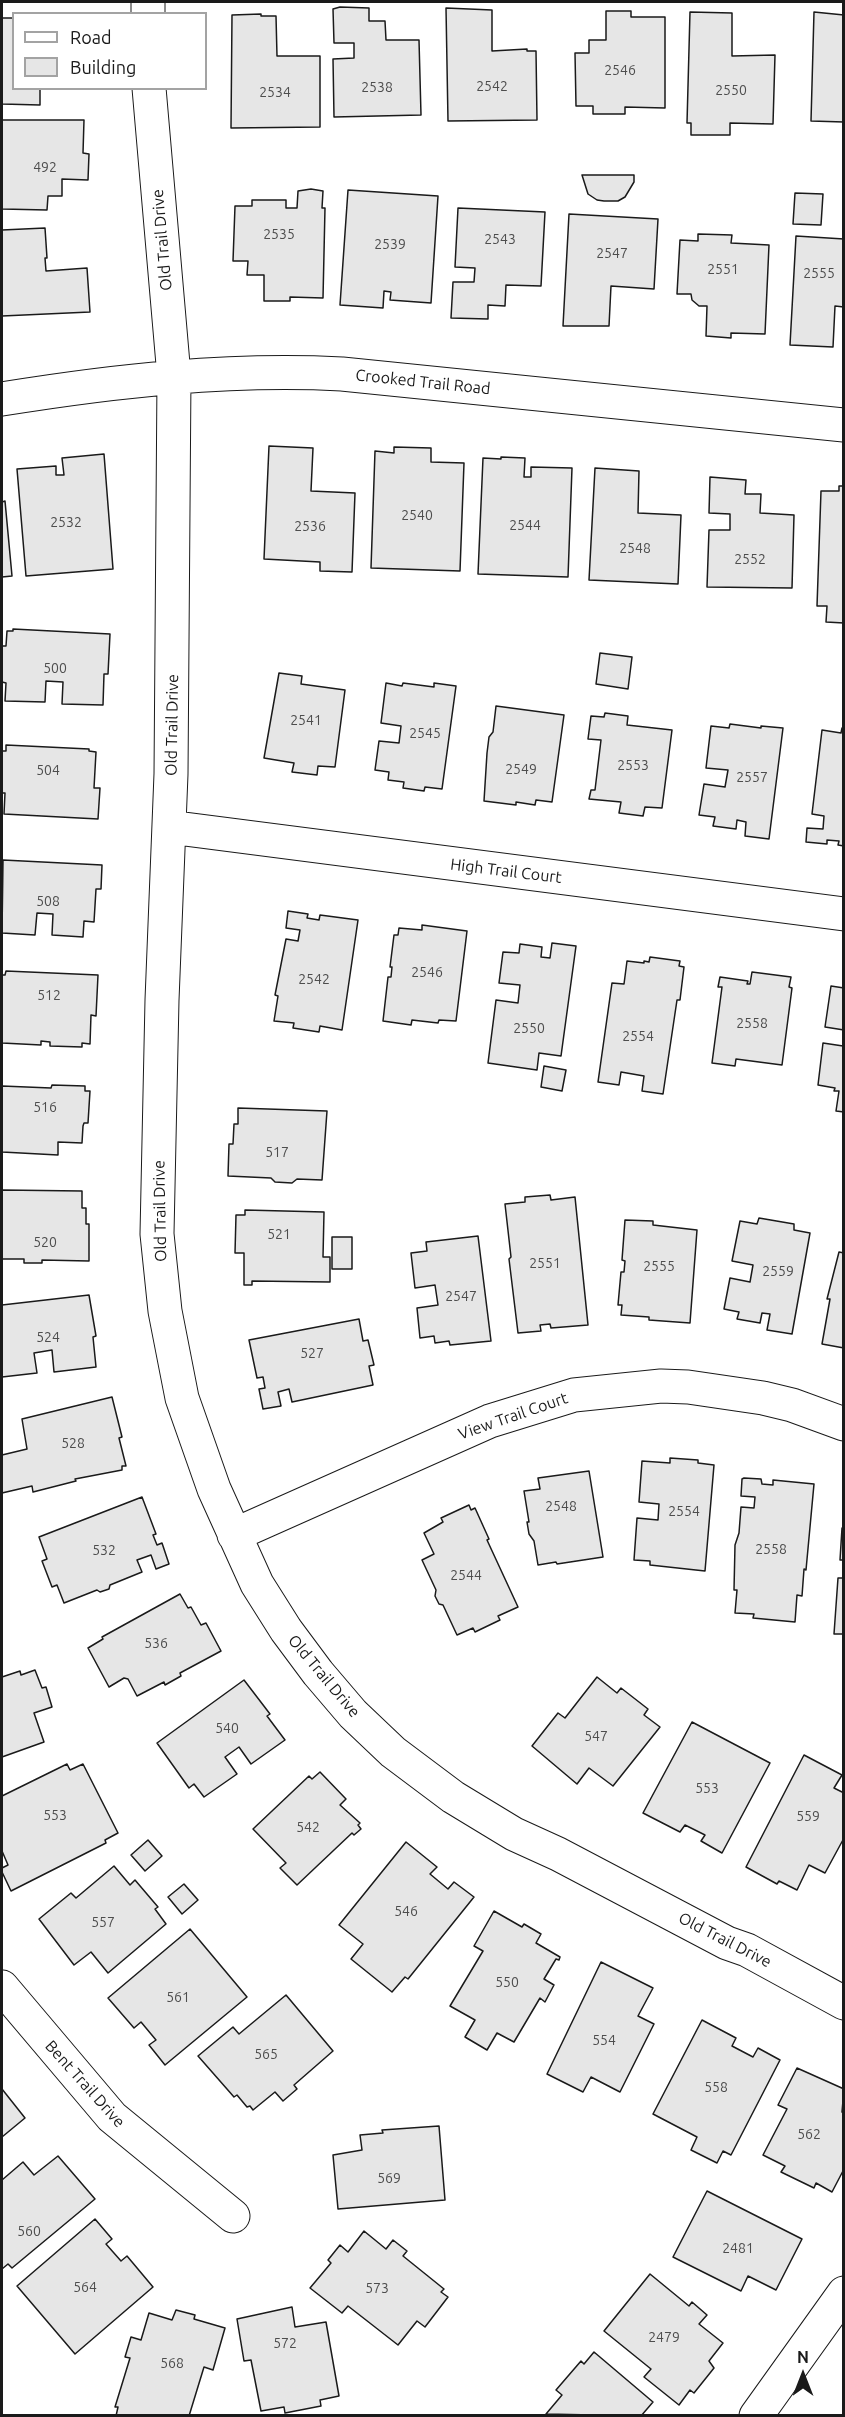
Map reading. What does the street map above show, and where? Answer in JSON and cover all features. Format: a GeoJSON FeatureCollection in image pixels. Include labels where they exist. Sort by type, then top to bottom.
{"type":"FeatureCollection","features":[{"type":"Feature","properties":{"kind":"street","name":"Old Trail Drive"},"geometry":{"type":"LineString","coordinates":[[148,90],[174,376],[173,643],[157,1234],[165,1311],[182,1398],[214,1489],[258,1584],[285,1630],[353,1714],[393,1752],[431,1782],[514,1834],[747,1950],[843,2003]]}},
{"type":"Feature","properties":{"kind":"street","name":"Crooked Trail Road"},"geometry":{"type":"LineString","coordinates":[[2,399],[174,376],[295,371],[843,425]]}},
{"type":"Feature","properties":{"kind":"street","name":"High Trail Court"},"geometry":{"type":"LineString","coordinates":[[169,827],[843,914]]}},
{"type":"Feature","properties":{"kind":"street","name":"View Trail Court"},"geometry":{"type":"LineString","coordinates":[[234,1535],[490,1421],[574,1395],[661,1386],[688,1388],[763,1398],[792,1405],[843,1424]]}},
{"type":"Feature","properties":{"kind":"street","name":"Bent Trail Drive"},"geometry":{"type":"LineString","coordinates":[[2,1987],[112,2117],[233,2216]]}},
{"type":"Feature","properties":{"kind":"street"},"geometry":{"type":"LineString","coordinates":[[756,2415],[843,2293]]}},
{"type":"Feature","properties":{"kind":"building"},"geometry":{"type":"Polygon","coordinates":[[[340,7],[369,8],[369,21],[385,21],[386,40],[419,40],[421,115],[334,117],[333,59],[354,58],[354,43],[334,43],[333,9],[340,7]]]}},
{"type":"Feature","properties":{"kind":"building"},"geometry":{"type":"Polygon","coordinates":[[[446,8],[492,10],[492,51],[527,49],[527,51],[536,51],[537,120],[448,121],[446,8]]]}},
{"type":"Feature","properties":{"kind":"building"},"geometry":{"type":"Polygon","coordinates":[[[606,11],[631,11],[631,17],[665,17],[665,108],[625,107],[625,114],[593,114],[593,106],[576,106],[575,53],[589,53],[589,40],[606,40],[606,11]]]}},
{"type":"Feature","properties":{"kind":"building"},"geometry":{"type":"Polygon","coordinates":[[[690,12],[732,13],[732,56],[775,55],[773,124],[730,123],[730,135],[691,135],[691,123],[687,123],[690,12]]]}},
{"type":"Feature","properties":{"kind":"building"},"geometry":{"type":"Polygon","coordinates":[[[814,12],[844,15],[844,122],[811,121],[814,12]]]}},
{"type":"Feature","properties":{"kind":"building"},"geometry":{"type":"Polygon","coordinates":[[[261,14],[261,16],[276,16],[277,56],[320,56],[320,127],[231,128],[232,15],[261,14]]]}},
{"type":"Feature","properties":{"kind":"building"},"geometry":{"type":"Polygon","coordinates":[[[2,18],[12,18],[12,90],[40,90],[40,105],[2,104],[2,18]]]}},
{"type":"Feature","properties":{"kind":"building"},"geometry":{"type":"Polygon","coordinates":[[[2,120],[84,120],[83,153],[89,154],[88,180],[62,179],[62,196],[48,196],[47,210],[2,209],[2,120]]]}},
{"type":"Feature","properties":{"kind":"building"},"geometry":{"type":"Polygon","coordinates":[[[582,175],[634,175],[634,182],[625,197],[618,201],[604,201],[597,200],[588,194],[582,175]]]}},
{"type":"Feature","properties":{"kind":"building"},"geometry":{"type":"Polygon","coordinates":[[[311,189],[323,191],[322,208],[325,208],[323,298],[290,297],[290,301],[264,301],[264,275],[247,275],[248,261],[233,261],[235,206],[252,206],[252,200],[286,200],[286,208],[297,208],[298,191],[311,189]]]}},
{"type":"Feature","properties":{"kind":"building"},"geometry":{"type":"Polygon","coordinates":[[[348,190],[438,196],[431,303],[390,300],[391,292],[384,291],[383,308],[340,305],[348,190]]]}},
{"type":"Feature","properties":{"kind":"building"},"geometry":{"type":"Polygon","coordinates":[[[795,193],[823,194],[821,225],[793,224],[795,193]]]}},
{"type":"Feature","properties":{"kind":"building"},"geometry":{"type":"Polygon","coordinates":[[[458,208],[545,212],[541,286],[506,285],[505,306],[488,305],[488,319],[451,318],[453,282],[474,282],[475,268],[455,267],[458,208]]]}},
{"type":"Feature","properties":{"kind":"building"},"geometry":{"type":"Polygon","coordinates":[[[569,214],[658,219],[654,289],[611,286],[609,326],[563,326],[569,214]]]}},
{"type":"Feature","properties":{"kind":"building"},"geometry":{"type":"Polygon","coordinates":[[[45,228],[46,271],[87,268],[90,312],[2,316],[2,230],[45,228]]]}},
{"type":"Feature","properties":{"kind":"building"},"geometry":{"type":"Polygon","coordinates":[[[698,234],[732,235],[731,243],[769,245],[765,334],[731,333],[731,338],[706,336],[707,306],[699,306],[692,300],[691,294],[677,294],[680,240],[698,241],[698,234]]]}},
{"type":"Feature","properties":{"kind":"building"},"geometry":{"type":"Polygon","coordinates":[[[796,236],[844,239],[844,307],[835,306],[833,347],[790,345],[796,236]]]}},
{"type":"Feature","properties":{"kind":"building"},"geometry":{"type":"Polygon","coordinates":[[[269,446],[313,448],[311,491],[355,493],[352,572],[320,571],[320,562],[264,559],[269,446]]]}},
{"type":"Feature","properties":{"kind":"building"},"geometry":{"type":"Polygon","coordinates":[[[394,447],[431,448],[431,462],[464,463],[460,571],[371,568],[375,451],[394,453],[394,447]]]}},
{"type":"Feature","properties":{"kind":"building"},"geometry":{"type":"Polygon","coordinates":[[[104,454],[113,569],[26,576],[17,469],[56,466],[56,475],[64,475],[62,458],[104,454]]]}},
{"type":"Feature","properties":{"kind":"building"},"geometry":{"type":"Polygon","coordinates":[[[501,457],[525,458],[524,477],[531,477],[531,467],[572,468],[568,577],[478,574],[483,458],[501,459],[501,457]]]}},
{"type":"Feature","properties":{"kind":"building"},"geometry":{"type":"Polygon","coordinates":[[[595,468],[639,471],[638,513],[681,515],[678,584],[589,580],[595,468]]]}},
{"type":"Feature","properties":{"kind":"building"},"geometry":{"type":"Polygon","coordinates":[[[710,477],[746,480],[745,494],[761,494],[760,513],[794,515],[792,588],[707,587],[709,530],[730,530],[730,514],[709,513],[710,477]]]}},
{"type":"Feature","properties":{"kind":"building"},"geometry":{"type":"Polygon","coordinates":[[[839,486],[844,486],[844,623],[826,622],[827,606],[817,606],[821,491],[839,491],[839,486]]]}},
{"type":"Feature","properties":{"kind":"building"},"geometry":{"type":"Polygon","coordinates":[[[5,501],[12,576],[2,577],[2,502],[5,501]]]}},
{"type":"Feature","properties":{"kind":"building"},"geometry":{"type":"Polygon","coordinates":[[[13,629],[110,634],[108,674],[104,674],[103,705],[62,704],[63,682],[46,681],[45,702],[5,701],[6,683],[2,682],[2,646],[6,646],[7,631],[13,631],[13,629]]]}},
{"type":"Feature","properties":{"kind":"building"},"geometry":{"type":"Polygon","coordinates":[[[600,653],[632,657],[628,689],[596,684],[600,653]]]}},
{"type":"Feature","properties":{"kind":"building"},"geometry":{"type":"Polygon","coordinates":[[[279,673],[302,676],[301,684],[345,690],[335,767],[318,766],[317,775],[292,772],[294,763],[264,758],[279,673]]]}},
{"type":"Feature","properties":{"kind":"building"},"geometry":{"type":"Polygon","coordinates":[[[386,683],[402,686],[403,683],[434,687],[434,683],[456,686],[442,789],[425,787],[424,791],[403,788],[404,782],[388,780],[389,772],[375,770],[379,741],[399,743],[401,726],[381,723],[386,683]]]}},
{"type":"Feature","properties":{"kind":"building"},"geometry":{"type":"Polygon","coordinates":[[[496,706],[564,715],[552,802],[536,800],[535,805],[516,802],[516,805],[484,801],[489,737],[493,732],[496,706]]]}},
{"type":"Feature","properties":{"kind":"building"},"geometry":{"type":"Polygon","coordinates":[[[605,713],[628,716],[627,725],[672,730],[662,808],[645,807],[643,816],[619,813],[621,802],[589,799],[591,790],[595,790],[601,740],[588,739],[591,716],[604,717],[605,713]]]}},
{"type":"Feature","properties":{"kind":"building"},"geometry":{"type":"Polygon","coordinates":[[[730,724],[783,728],[769,839],[745,836],[746,822],[737,820],[736,829],[713,826],[715,817],[699,815],[704,784],[725,787],[728,770],[706,768],[711,726],[729,728],[730,724]]]}},
{"type":"Feature","properties":{"kind":"building"},"geometry":{"type":"Polygon","coordinates":[[[842,728],[844,729],[844,846],[838,845],[839,841],[827,840],[827,844],[806,842],[807,828],[823,829],[824,816],[812,814],[822,730],[841,733],[842,728]]]}},
{"type":"Feature","properties":{"kind":"building"},"geometry":{"type":"Polygon","coordinates":[[[6,745],[89,749],[89,751],[96,752],[94,788],[100,788],[98,819],[4,814],[2,751],[6,751],[6,745]]]}},
{"type":"Feature","properties":{"kind":"building"},"geometry":{"type":"Polygon","coordinates":[[[3,860],[102,865],[101,889],[96,889],[94,922],[84,921],[83,937],[52,935],[53,914],[37,913],[35,935],[2,933],[3,860]]]}},
{"type":"Feature","properties":{"kind":"building"},"geometry":{"type":"Polygon","coordinates":[[[288,911],[308,914],[307,918],[319,920],[320,915],[358,920],[342,1030],[320,1026],[319,1032],[293,1028],[294,1023],[274,1021],[278,996],[275,995],[286,939],[298,941],[300,930],[286,928],[288,911]]]}},
{"type":"Feature","properties":{"kind":"building"},"geometry":{"type":"Polygon","coordinates":[[[422,925],[467,931],[456,1021],[439,1020],[438,1023],[412,1020],[411,1025],[383,1021],[388,977],[391,977],[394,935],[398,935],[399,928],[422,930],[422,925]]]}},
{"type":"Feature","properties":{"kind":"building"},"geometry":{"type":"Polygon","coordinates":[[[552,943],[576,946],[561,1056],[539,1053],[537,1070],[488,1063],[496,1000],[518,1003],[520,985],[499,983],[503,952],[519,953],[520,944],[542,947],[541,957],[550,958],[552,943]]]}},
{"type":"Feature","properties":{"kind":"building"},"geometry":{"type":"Polygon","coordinates":[[[650,957],[680,961],[679,966],[684,967],[663,1094],[642,1091],[644,1076],[621,1072],[619,1085],[598,1082],[612,983],[624,984],[627,961],[644,963],[644,961],[649,962],[650,957]]]}},
{"type":"Feature","properties":{"kind":"building"},"geometry":{"type":"Polygon","coordinates":[[[6,971],[98,975],[96,1016],[91,1015],[90,1044],[82,1043],[82,1047],[50,1046],[50,1042],[41,1041],[41,1045],[2,1043],[2,975],[5,975],[6,971]]]}},
{"type":"Feature","properties":{"kind":"building"},"geometry":{"type":"Polygon","coordinates":[[[752,972],[791,977],[789,987],[792,988],[782,1065],[736,1059],[735,1066],[712,1063],[722,987],[718,987],[720,977],[748,981],[747,984],[750,984],[752,972]]]}},
{"type":"Feature","properties":{"kind":"building"},"geometry":{"type":"Polygon","coordinates":[[[831,986],[844,988],[844,1030],[825,1027],[831,986]]]}},
{"type":"Feature","properties":{"kind":"building"},"geometry":{"type":"Polygon","coordinates":[[[844,1042],[844,1112],[836,1111],[839,1091],[818,1085],[823,1043],[843,1046],[844,1042]]]}},
{"type":"Feature","properties":{"kind":"building"},"geometry":{"type":"Polygon","coordinates":[[[544,1066],[566,1070],[562,1091],[541,1087],[544,1066]]]}},
{"type":"Feature","properties":{"kind":"building"},"geometry":{"type":"Polygon","coordinates":[[[52,1085],[85,1086],[85,1091],[90,1091],[88,1123],[84,1123],[83,1126],[82,1143],[58,1142],[58,1155],[2,1152],[2,1086],[51,1088],[52,1085]]]}},
{"type":"Feature","properties":{"kind":"building"},"geometry":{"type":"Polygon","coordinates":[[[238,1108],[327,1111],[322,1180],[297,1179],[292,1183],[275,1182],[271,1178],[228,1176],[229,1144],[233,1144],[234,1124],[238,1124],[238,1108]]]}},
{"type":"Feature","properties":{"kind":"building"},"geometry":{"type":"Polygon","coordinates":[[[2,1190],[82,1191],[82,1208],[86,1208],[86,1224],[89,1224],[89,1261],[42,1260],[42,1263],[24,1263],[24,1259],[2,1259],[2,1190]]]}},
{"type":"Feature","properties":{"kind":"building"},"geometry":{"type":"Polygon","coordinates":[[[550,1195],[551,1200],[575,1197],[588,1325],[551,1328],[550,1324],[540,1325],[541,1331],[518,1333],[505,1204],[525,1202],[525,1197],[550,1195]]]}},
{"type":"Feature","properties":{"kind":"building"},"geometry":{"type":"Polygon","coordinates":[[[245,1210],[324,1212],[323,1257],[330,1257],[330,1282],[252,1281],[252,1285],[244,1285],[244,1253],[235,1253],[236,1215],[245,1215],[245,1210]]]}},
{"type":"Feature","properties":{"kind":"building"},"geometry":{"type":"Polygon","coordinates":[[[759,1218],[794,1224],[794,1230],[810,1233],[792,1334],[767,1330],[770,1314],[762,1313],[760,1323],[737,1319],[739,1312],[724,1309],[730,1278],[750,1282],[753,1265],[732,1261],[740,1221],[757,1224],[759,1218]]]}},
{"type":"Feature","properties":{"kind":"building"},"geometry":{"type":"Polygon","coordinates":[[[625,1220],[653,1221],[653,1225],[697,1230],[690,1323],[621,1315],[622,1305],[618,1305],[621,1272],[624,1272],[625,1261],[622,1260],[625,1220]]]}},
{"type":"Feature","properties":{"kind":"building"},"geometry":{"type":"Polygon","coordinates":[[[478,1236],[491,1341],[450,1345],[449,1341],[435,1343],[434,1336],[420,1338],[417,1308],[438,1305],[435,1285],[415,1288],[411,1253],[427,1251],[426,1242],[478,1236]]]}},
{"type":"Feature","properties":{"kind":"building"},"geometry":{"type":"Polygon","coordinates":[[[332,1237],[352,1237],[352,1269],[332,1269],[332,1237]]]}},
{"type":"Feature","properties":{"kind":"building"},"geometry":{"type":"Polygon","coordinates":[[[839,1252],[844,1253],[844,1348],[822,1344],[830,1299],[827,1299],[839,1252]]]}},
{"type":"Feature","properties":{"kind":"building"},"geometry":{"type":"Polygon","coordinates":[[[89,1295],[96,1336],[93,1337],[96,1367],[54,1372],[52,1350],[34,1353],[37,1373],[2,1377],[2,1305],[89,1295]]]}},
{"type":"Feature","properties":{"kind":"building"},"geometry":{"type":"Polygon","coordinates":[[[359,1319],[363,1341],[368,1340],[374,1365],[369,1366],[373,1385],[292,1402],[289,1389],[278,1392],[281,1406],[263,1409],[259,1389],[265,1388],[263,1377],[257,1378],[249,1340],[359,1319]]]}},
{"type":"Feature","properties":{"kind":"building"},"geometry":{"type":"Polygon","coordinates":[[[112,1397],[122,1437],[119,1438],[126,1466],[122,1466],[122,1470],[75,1479],[76,1481],[33,1492],[32,1486],[2,1493],[2,1455],[27,1449],[22,1419],[112,1397]]]}},
{"type":"Feature","properties":{"kind":"building"},"geometry":{"type":"Polygon","coordinates":[[[670,1458],[698,1460],[698,1463],[714,1465],[705,1571],[650,1565],[650,1561],[634,1560],[637,1518],[658,1520],[659,1504],[639,1502],[642,1461],[670,1463],[670,1458]]]}},
{"type":"Feature","properties":{"kind":"building"},"geometry":{"type":"Polygon","coordinates":[[[589,1471],[603,1557],[538,1565],[534,1541],[529,1534],[524,1491],[540,1489],[538,1478],[589,1471]]]}},
{"type":"Feature","properties":{"kind":"building"},"geometry":{"type":"Polygon","coordinates":[[[742,1479],[761,1479],[762,1484],[773,1485],[773,1480],[814,1484],[806,1570],[804,1569],[802,1596],[797,1595],[795,1622],[753,1618],[754,1614],[735,1613],[737,1590],[734,1590],[735,1545],[739,1533],[741,1507],[754,1508],[755,1497],[741,1496],[742,1479]]]}},
{"type":"Feature","properties":{"kind":"building"},"geometry":{"type":"Polygon","coordinates":[[[142,1497],[156,1534],[153,1535],[157,1545],[162,1543],[169,1564],[156,1569],[151,1555],[137,1560],[142,1572],[110,1585],[109,1589],[100,1592],[97,1590],[64,1603],[57,1585],[52,1587],[42,1561],[47,1559],[39,1537],[142,1497]]]}},
{"type":"Feature","properties":{"kind":"building"},"geometry":{"type":"Polygon","coordinates":[[[469,1505],[471,1510],[475,1508],[518,1607],[498,1616],[500,1620],[475,1632],[473,1628],[457,1635],[443,1605],[439,1604],[435,1596],[436,1590],[422,1560],[434,1554],[424,1533],[443,1522],[441,1518],[469,1505]]]}},
{"type":"Feature","properties":{"kind":"building"},"geometry":{"type":"Polygon","coordinates":[[[842,1528],[844,1528],[844,1560],[840,1560],[842,1528]]]}},
{"type":"Feature","properties":{"kind":"building"},"geometry":{"type":"Polygon","coordinates":[[[838,1578],[844,1578],[844,1634],[834,1634],[838,1578]]]}},
{"type":"Feature","properties":{"kind":"building"},"geometry":{"type":"Polygon","coordinates":[[[180,1594],[188,1608],[191,1607],[201,1625],[206,1623],[221,1651],[180,1673],[181,1676],[165,1685],[164,1682],[137,1696],[128,1679],[124,1678],[109,1687],[88,1648],[103,1639],[102,1637],[180,1594]]]}},
{"type":"Feature","properties":{"kind":"building"},"geometry":{"type":"Polygon","coordinates":[[[35,1670],[42,1688],[46,1687],[52,1707],[34,1713],[44,1742],[2,1757],[2,1677],[20,1671],[21,1675],[35,1670]]]}},
{"type":"Feature","properties":{"kind":"building"},"geometry":{"type":"Polygon","coordinates":[[[597,1677],[617,1693],[621,1688],[648,1709],[644,1715],[660,1727],[613,1786],[589,1768],[577,1784],[532,1746],[558,1713],[565,1718],[597,1677]]]}},
{"type":"Feature","properties":{"kind":"building"},"geometry":{"type":"Polygon","coordinates":[[[244,1680],[270,1714],[267,1716],[285,1740],[251,1764],[239,1747],[225,1757],[237,1774],[204,1797],[194,1784],[189,1788],[157,1743],[244,1680]]]}},
{"type":"Feature","properties":{"kind":"building"},"geometry":{"type":"Polygon","coordinates":[[[692,1722],[770,1763],[722,1853],[701,1841],[705,1835],[685,1825],[680,1832],[643,1813],[692,1722]]]}},
{"type":"Feature","properties":{"kind":"building"},"geometry":{"type":"Polygon","coordinates":[[[804,1755],[842,1775],[834,1788],[844,1793],[844,1838],[825,1873],[809,1865],[797,1890],[779,1881],[777,1884],[746,1867],[804,1755]]]}},
{"type":"Feature","properties":{"kind":"building"},"geometry":{"type":"Polygon","coordinates":[[[67,1764],[70,1770],[83,1764],[118,1833],[105,1840],[106,1843],[11,1891],[2,1872],[2,1868],[8,1865],[2,1851],[2,1796],[67,1764]]]}},
{"type":"Feature","properties":{"kind":"building"},"geometry":{"type":"Polygon","coordinates":[[[320,1772],[346,1799],[340,1805],[360,1823],[358,1825],[361,1829],[354,1835],[352,1833],[297,1885],[280,1868],[286,1863],[253,1829],[309,1776],[312,1779],[320,1772]]]}},
{"type":"Feature","properties":{"kind":"building"},"geometry":{"type":"Polygon","coordinates":[[[148,1840],[162,1856],[145,1871],[131,1855],[148,1840]]]}},
{"type":"Feature","properties":{"kind":"building"},"geometry":{"type":"Polygon","coordinates":[[[406,1842],[437,1867],[430,1874],[448,1889],[454,1882],[474,1897],[408,1979],[405,1977],[392,1992],[351,1959],[363,1944],[339,1925],[406,1842]]]}},
{"type":"Feature","properties":{"kind":"building"},"geometry":{"type":"Polygon","coordinates":[[[114,1866],[130,1885],[135,1880],[158,1907],[155,1909],[166,1924],[108,1973],[91,1952],[74,1965],[39,1919],[71,1893],[76,1898],[114,1866]]]}},
{"type":"Feature","properties":{"kind":"building"},"geometry":{"type":"Polygon","coordinates":[[[184,1884],[198,1900],[182,1914],[168,1897],[184,1884]]]}},
{"type":"Feature","properties":{"kind":"building"},"geometry":{"type":"Polygon","coordinates":[[[494,1911],[522,1927],[524,1924],[541,1934],[536,1943],[560,1957],[559,1960],[556,1959],[544,1979],[554,1985],[545,2002],[540,1998],[514,2042],[497,2033],[487,2050],[465,2037],[475,2020],[450,2006],[483,1951],[474,1946],[494,1911]]]}},
{"type":"Feature","properties":{"kind":"building"},"geometry":{"type":"Polygon","coordinates":[[[190,1929],[247,1997],[165,2065],[149,2045],[156,2040],[141,2022],[134,2028],[108,1998],[190,1929]]]}},
{"type":"Feature","properties":{"kind":"building"},"geometry":{"type":"Polygon","coordinates":[[[601,1962],[653,1988],[638,2016],[654,2024],[620,2092],[591,2077],[583,2092],[547,2074],[601,1962]]]}},
{"type":"Feature","properties":{"kind":"building"},"geometry":{"type":"Polygon","coordinates":[[[286,1995],[333,2051],[294,2085],[297,2089],[283,2101],[275,2092],[253,2110],[250,2106],[247,2107],[237,2095],[234,2097],[198,2056],[233,2027],[239,2034],[286,1995]]]}},
{"type":"Feature","properties":{"kind":"building"},"geometry":{"type":"Polygon","coordinates":[[[702,2020],[736,2038],[732,2046],[753,2057],[758,2048],[780,2060],[731,2155],[723,2151],[717,2163],[691,2150],[697,2137],[653,2114],[702,2020]]]}},
{"type":"Feature","properties":{"kind":"building"},"geometry":{"type":"Polygon","coordinates":[[[797,2068],[844,2089],[842,2112],[844,2113],[844,2169],[832,2192],[816,2183],[814,2188],[781,2172],[785,2166],[763,2155],[787,2109],[778,2105],[797,2068]]]}},
{"type":"Feature","properties":{"kind":"building"},"geometry":{"type":"Polygon","coordinates":[[[2,2089],[25,2118],[2,2137],[2,2089]]]}},
{"type":"Feature","properties":{"kind":"building"},"geometry":{"type":"Polygon","coordinates":[[[439,2126],[445,2200],[338,2209],[333,2155],[362,2150],[360,2135],[383,2133],[382,2130],[439,2126]]]}},
{"type":"Feature","properties":{"kind":"building"},"geometry":{"type":"Polygon","coordinates":[[[58,2156],[95,2199],[12,2268],[8,2264],[2,2269],[2,2180],[23,2162],[34,2175],[58,2156]]]}},
{"type":"Feature","properties":{"kind":"building"},"geometry":{"type":"Polygon","coordinates":[[[707,2191],[802,2239],[776,2290],[748,2276],[741,2291],[673,2257],[707,2191]]]}},
{"type":"Feature","properties":{"kind":"building"},"geometry":{"type":"Polygon","coordinates":[[[95,2219],[112,2239],[106,2244],[121,2261],[127,2256],[153,2287],[75,2354],[17,2286],[95,2219]]]}},
{"type":"Feature","properties":{"kind":"building"},"geometry":{"type":"Polygon","coordinates":[[[364,2231],[386,2249],[393,2240],[407,2251],[403,2256],[444,2289],[441,2292],[448,2297],[425,2327],[417,2321],[398,2345],[348,2306],[342,2313],[310,2288],[331,2263],[328,2260],[340,2245],[348,2252],[364,2231]]]}},
{"type":"Feature","properties":{"kind":"building"},"geometry":{"type":"Polygon","coordinates":[[[650,2274],[689,2306],[692,2302],[707,2315],[699,2324],[723,2343],[709,2361],[714,2368],[694,2393],[690,2390],[679,2405],[644,2377],[651,2369],[604,2331],[650,2274]]]}},
{"type":"Feature","properties":{"kind":"building"},"geometry":{"type":"Polygon","coordinates":[[[292,2307],[295,2327],[326,2322],[339,2396],[320,2400],[321,2406],[285,2413],[284,2407],[261,2411],[251,2360],[244,2361],[237,2319],[292,2307]]]}},
{"type":"Feature","properties":{"kind":"building"},"geometry":{"type":"Polygon","coordinates":[[[176,2310],[195,2315],[194,2319],[225,2328],[213,2370],[204,2367],[189,2416],[116,2416],[118,2407],[115,2407],[130,2358],[125,2357],[131,2337],[141,2340],[149,2313],[172,2320],[176,2310]]]}},
{"type":"Feature","properties":{"kind":"building"},"geometry":{"type":"Polygon","coordinates":[[[594,2352],[653,2402],[641,2416],[546,2414],[562,2395],[556,2390],[581,2361],[584,2364],[594,2352]]]}}]}
